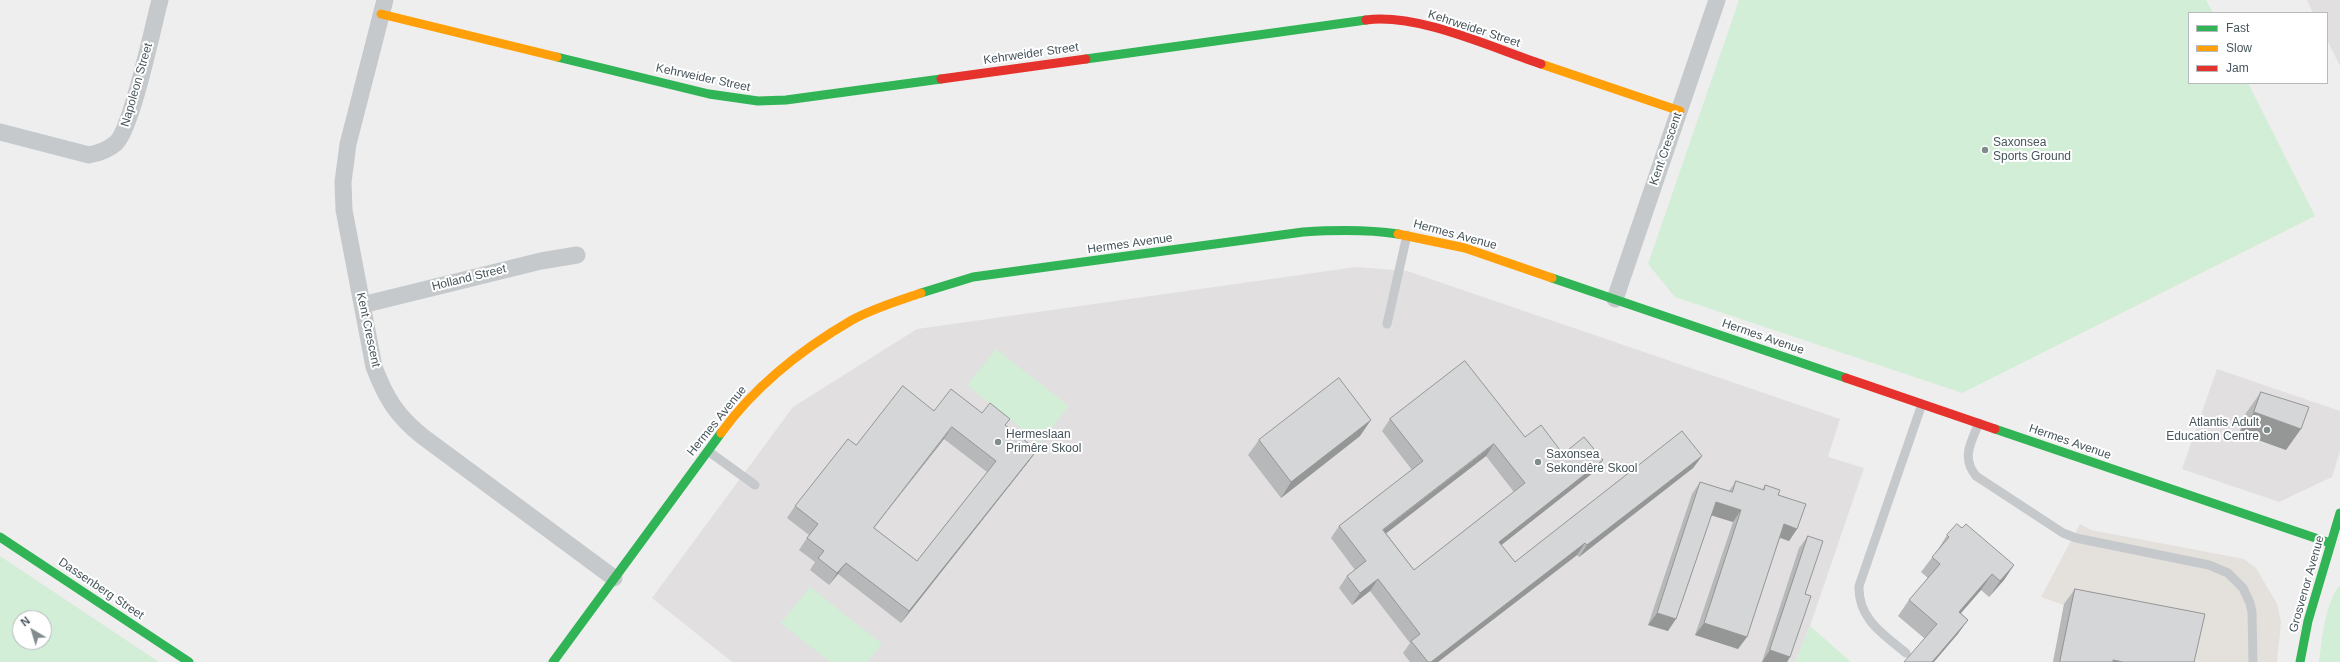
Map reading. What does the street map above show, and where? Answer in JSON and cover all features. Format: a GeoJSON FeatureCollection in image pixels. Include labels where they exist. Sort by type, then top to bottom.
{"type":"FeatureCollection","features":[{"type":"Feature","properties":{"kind":"street","name":"Napoleon Street"},"geometry":{"type":"LineString","coordinates":[[0,132],[89,155],[102,152],[117,142],[128,120],[160,0]]}},
{"type":"Feature","properties":{"kind":"street","name":"Kent Crescent"},"geometry":{"type":"LineString","coordinates":[[1615,299],[1717,0]]}},
{"type":"Feature","properties":{"kind":"street","name":"Kent Crescent"},"geometry":{"type":"LineString","coordinates":[[383,7],[348,144],[343,182],[344,210],[374,366],[386,396],[405,422],[614,578]]}},
{"type":"Feature","properties":{"kind":"street","name":"Kehrweider Street"},"geometry":{"type":"LineString","coordinates":[[383,7],[709,94],[758,101],[794,99],[1376,19],[1397,19],[1441,30],[1680,110]]}},
{"type":"Feature","properties":{"kind":"street","name":"Hermes Avenue"},"geometry":{"type":"LineString","coordinates":[[553,662],[737,411],[780,370],[803,352],[853,320],[879,308],[934,288],[973,277],[1303,232],[1355,230],[1407,235],[1465,248],[2330,543]]}},
{"type":"Feature","properties":{"kind":"street","name":"Holland Street"},"geometry":{"type":"LineString","coordinates":[[362,305],[541,261],[577,254]]}},
{"type":"Feature","properties":{"kind":"street","name":"Grosvenor Avenue"},"geometry":{"type":"LineString","coordinates":[[2300,662],[2308,621],[2340,513]]}},
{"type":"Feature","properties":{"kind":"street","name":"Dassenberg Street"},"geometry":{"type":"LineString","coordinates":[[0,537],[189,662]]}},
{"type":"Feature","properties":{"kind":"lane"},"geometry":{"type":"LineString","coordinates":[[1387,324],[1407,235]]}},
{"type":"Feature","properties":{"kind":"lane"},"geometry":{"type":"LineString","coordinates":[[1906,653],[1870,621],[1861,604],[1860,586],[1922,404]]}},
{"type":"Feature","properties":{"kind":"lane"},"geometry":{"type":"LineString","coordinates":[[1979,423],[1967,454],[1970,469],[1976,476],[2063,533],[2090,542],[2209,565],[2228,573],[2236,580],[2247,595],[2252,612],[2253,662]]}},
{"type":"Feature","properties":{"kind":"lane"},"geometry":{"type":"LineString","coordinates":[[708,450],[755,485]]}},
{"type":"Feature","properties":{"kind":"lane"},"geometry":{"type":"LineString","coordinates":[[2330,543],[2340,550]]}},
{"type":"Feature","properties":{"kind":"shaded area"},"geometry":{"type":"Polygon","coordinates":[[[2307,0],[2340,0],[2340,66],[2328,42],[2328,12],[2313,12],[2307,0]]]}},
{"type":"Feature","properties":{"kind":"shaded area"},"geometry":{"type":"Polygon","coordinates":[[[1356,267],[1407,271],[1840,419],[1828,457],[1864,468],[1810,626],[1795,662],[732,662],[652,598],[793,407],[917,329],[1356,267]]]}},
{"type":"Feature","properties":{"kind":"shaded area"},"geometry":{"type":"Polygon","coordinates":[[[2217,369],[2340,411],[2340,451],[2332,477],[2279,502],[2182,469],[2217,369]]]}},
{"type":"Feature","properties":{"kind":"shaded area"},"geometry":{"type":"Polygon","coordinates":[[[2080,524],[2091,530],[2244,559],[2256,568],[2277,604],[2281,622],[2277,662],[2053,662],[2064,605],[2041,597],[2080,524]]]}},
{"type":"Feature","properties":{"kind":"green space","name":"Saxonsea Sports Ground"},"geometry":{"type":"Polygon","coordinates":[[[1739,0],[2206,0],[2212,12],[2188,12],[2188,84],[2249,84],[2315,216],[1962,393],[1675,297],[1648,264],[1739,0]]]}},
{"type":"Feature","properties":{"kind":"green space"},"geometry":{"type":"Polygon","coordinates":[[[996,349],[1069,406],[1040,443],[967,385],[996,349]]]}},
{"type":"Feature","properties":{"kind":"green space"},"geometry":{"type":"Polygon","coordinates":[[[0,556],[159,662],[0,662],[0,556]]]}},
{"type":"Feature","properties":{"kind":"green space"},"geometry":{"type":"Polygon","coordinates":[[[2340,585],[2340,662],[2319,662],[2323,632],[2328,611],[2335,592],[2340,585]]]}},
{"type":"Feature","properties":{"kind":"green space"},"geometry":{"type":"Polygon","coordinates":[[[810,587],[882,644],[867,662],[830,662],[781,623],[810,587]]]}},
{"type":"Feature","properties":{"kind":"green space"},"geometry":{"type":"Polygon","coordinates":[[[1810,626],[1851,662],[1795,662],[1810,626]]]}},
{"type":"Feature","properties":{"kind":"building"},"geometry":{"type":"Polygon","coordinates":[[[1465,361],[1525,437],[1541,425],[1563,454],[1584,437],[1603,460],[1499,542],[1515,562],[1682,431],[1702,456],[1587,545],[1585,543],[1431,662],[1428,662],[1411,641],[1420,634],[1378,579],[1360,593],[1347,576],[1366,561],[1339,526],[1423,461],[1390,419],[1465,361]],[[1494,444],[1383,530],[1414,570],[1525,483],[1494,444]]]}},
{"type":"Feature","properties":{"kind":"building"},"geometry":{"type":"Polygon","coordinates":[[[1339,378],[1371,420],[1291,482],[1259,440],[1339,378]]]}},
{"type":"Feature","properties":{"kind":"building"},"geometry":{"type":"Polygon","coordinates":[[[903,386],[934,411],[951,389],[982,413],[990,403],[1010,419],[1005,425],[1037,450],[909,611],[846,563],[837,573],[818,558],[824,551],[807,538],[818,524],[795,506],[848,439],[856,445],[903,386]],[[952,427],[874,528],[917,561],[996,461],[952,427]]]}},
{"type":"Feature","properties":{"kind":"building"},"geometry":{"type":"Polygon","coordinates":[[[2261,392],[2309,407],[2301,429],[2254,412],[2261,392]]]}},
{"type":"Feature","properties":{"kind":"building"},"geometry":{"type":"Polygon","coordinates":[[[1736,481],[1764,490],[1765,485],[1780,490],[1778,495],[1806,504],[1797,529],[1784,524],[1747,637],[1704,623],[1741,510],[1716,502],[1676,619],[1657,613],[1700,482],[1732,492],[1736,481]]]}},
{"type":"Feature","properties":{"kind":"building"},"geometry":{"type":"Polygon","coordinates":[[[1957,524],[1962,528],[1966,524],[2014,565],[2000,581],[1992,574],[1959,612],[1968,620],[1932,662],[1904,662],[1937,624],[1909,600],[1940,564],[1932,557],[1949,537],[1947,535],[1957,524]]]}},
{"type":"Feature","properties":{"kind":"building"},"geometry":{"type":"Polygon","coordinates":[[[1808,536],[1823,541],[1805,594],[1811,596],[1790,657],[1770,650],[1808,536]]]}},
{"type":"Feature","properties":{"kind":"building"},"geometry":{"type":"Polygon","coordinates":[[[2075,589],[2205,614],[2194,662],[2123,662],[2113,660],[2113,662],[2060,662],[2075,589]]]}},
{"type":"Feature","properties":{"kind":"traffic: fast"},"geometry":{"type":"LineString","coordinates":[[1086,59],[1366,20]]}},
{"type":"Feature","properties":{"kind":"traffic: fast"},"geometry":{"type":"LineString","coordinates":[[557,57],[709,94],[758,101],[786,100],[941,79]]}},
{"type":"Feature","properties":{"kind":"traffic: fast"},"geometry":{"type":"LineString","coordinates":[[921,293],[973,277],[1303,232],[1350,230],[1398,234]]}},
{"type":"Feature","properties":{"kind":"traffic: fast"},"geometry":{"type":"LineString","coordinates":[[1552,278],[1846,378]]}},
{"type":"Feature","properties":{"kind":"traffic: fast"},"geometry":{"type":"LineString","coordinates":[[1995,429],[2330,543]]}},
{"type":"Feature","properties":{"kind":"traffic: fast"},"geometry":{"type":"LineString","coordinates":[[553,662],[721,433]]}},
{"type":"Feature","properties":{"kind":"traffic: fast"},"geometry":{"type":"LineString","coordinates":[[2300,662],[2308,621],[2340,513]]}},
{"type":"Feature","properties":{"kind":"traffic: fast"},"geometry":{"type":"LineString","coordinates":[[0,537],[189,662]]}},
{"type":"Feature","properties":{"kind":"traffic: slow"},"geometry":{"type":"LineString","coordinates":[[381,14],[557,57]]}},
{"type":"Feature","properties":{"kind":"traffic: slow"},"geometry":{"type":"LineString","coordinates":[[1541,64],[1680,111]]}},
{"type":"Feature","properties":{"kind":"traffic: slow"},"geometry":{"type":"LineString","coordinates":[[1398,234],[1465,248],[1552,278]]}},
{"type":"Feature","properties":{"kind":"traffic: slow"},"geometry":{"type":"LineString","coordinates":[[721,433],[734,416],[764,384],[815,343],[860,316],[921,293]]}},
{"type":"Feature","properties":{"kind":"traffic: jam"},"geometry":{"type":"LineString","coordinates":[[1366,20],[1386,19],[1431,26],[1541,64]]}},
{"type":"Feature","properties":{"kind":"traffic: jam"},"geometry":{"type":"LineString","coordinates":[[941,79],[1086,59]]}},
{"type":"Feature","properties":{"kind":"traffic: jam"},"geometry":{"type":"LineString","coordinates":[[1846,378],[1995,429]]}},
{"type":"Feature","properties":{"kind":"place","name":"Saxonsea Sports Ground"},"geometry":{"type":"Point","coordinates":[1985,150]}},
{"type":"Feature","properties":{"kind":"place","name":"Atlantis Adult Education Centre"},"geometry":{"type":"Point","coordinates":[2267,430]}},
{"type":"Feature","properties":{"kind":"place","name":"Hermeslaan Primêre Skool"},"geometry":{"type":"Point","coordinates":[998,442]}},
{"type":"Feature","properties":{"kind":"place","name":"Saxonsea Sekondêre Skool"},"geometry":{"type":"Point","coordinates":[1538,462]}}]}
